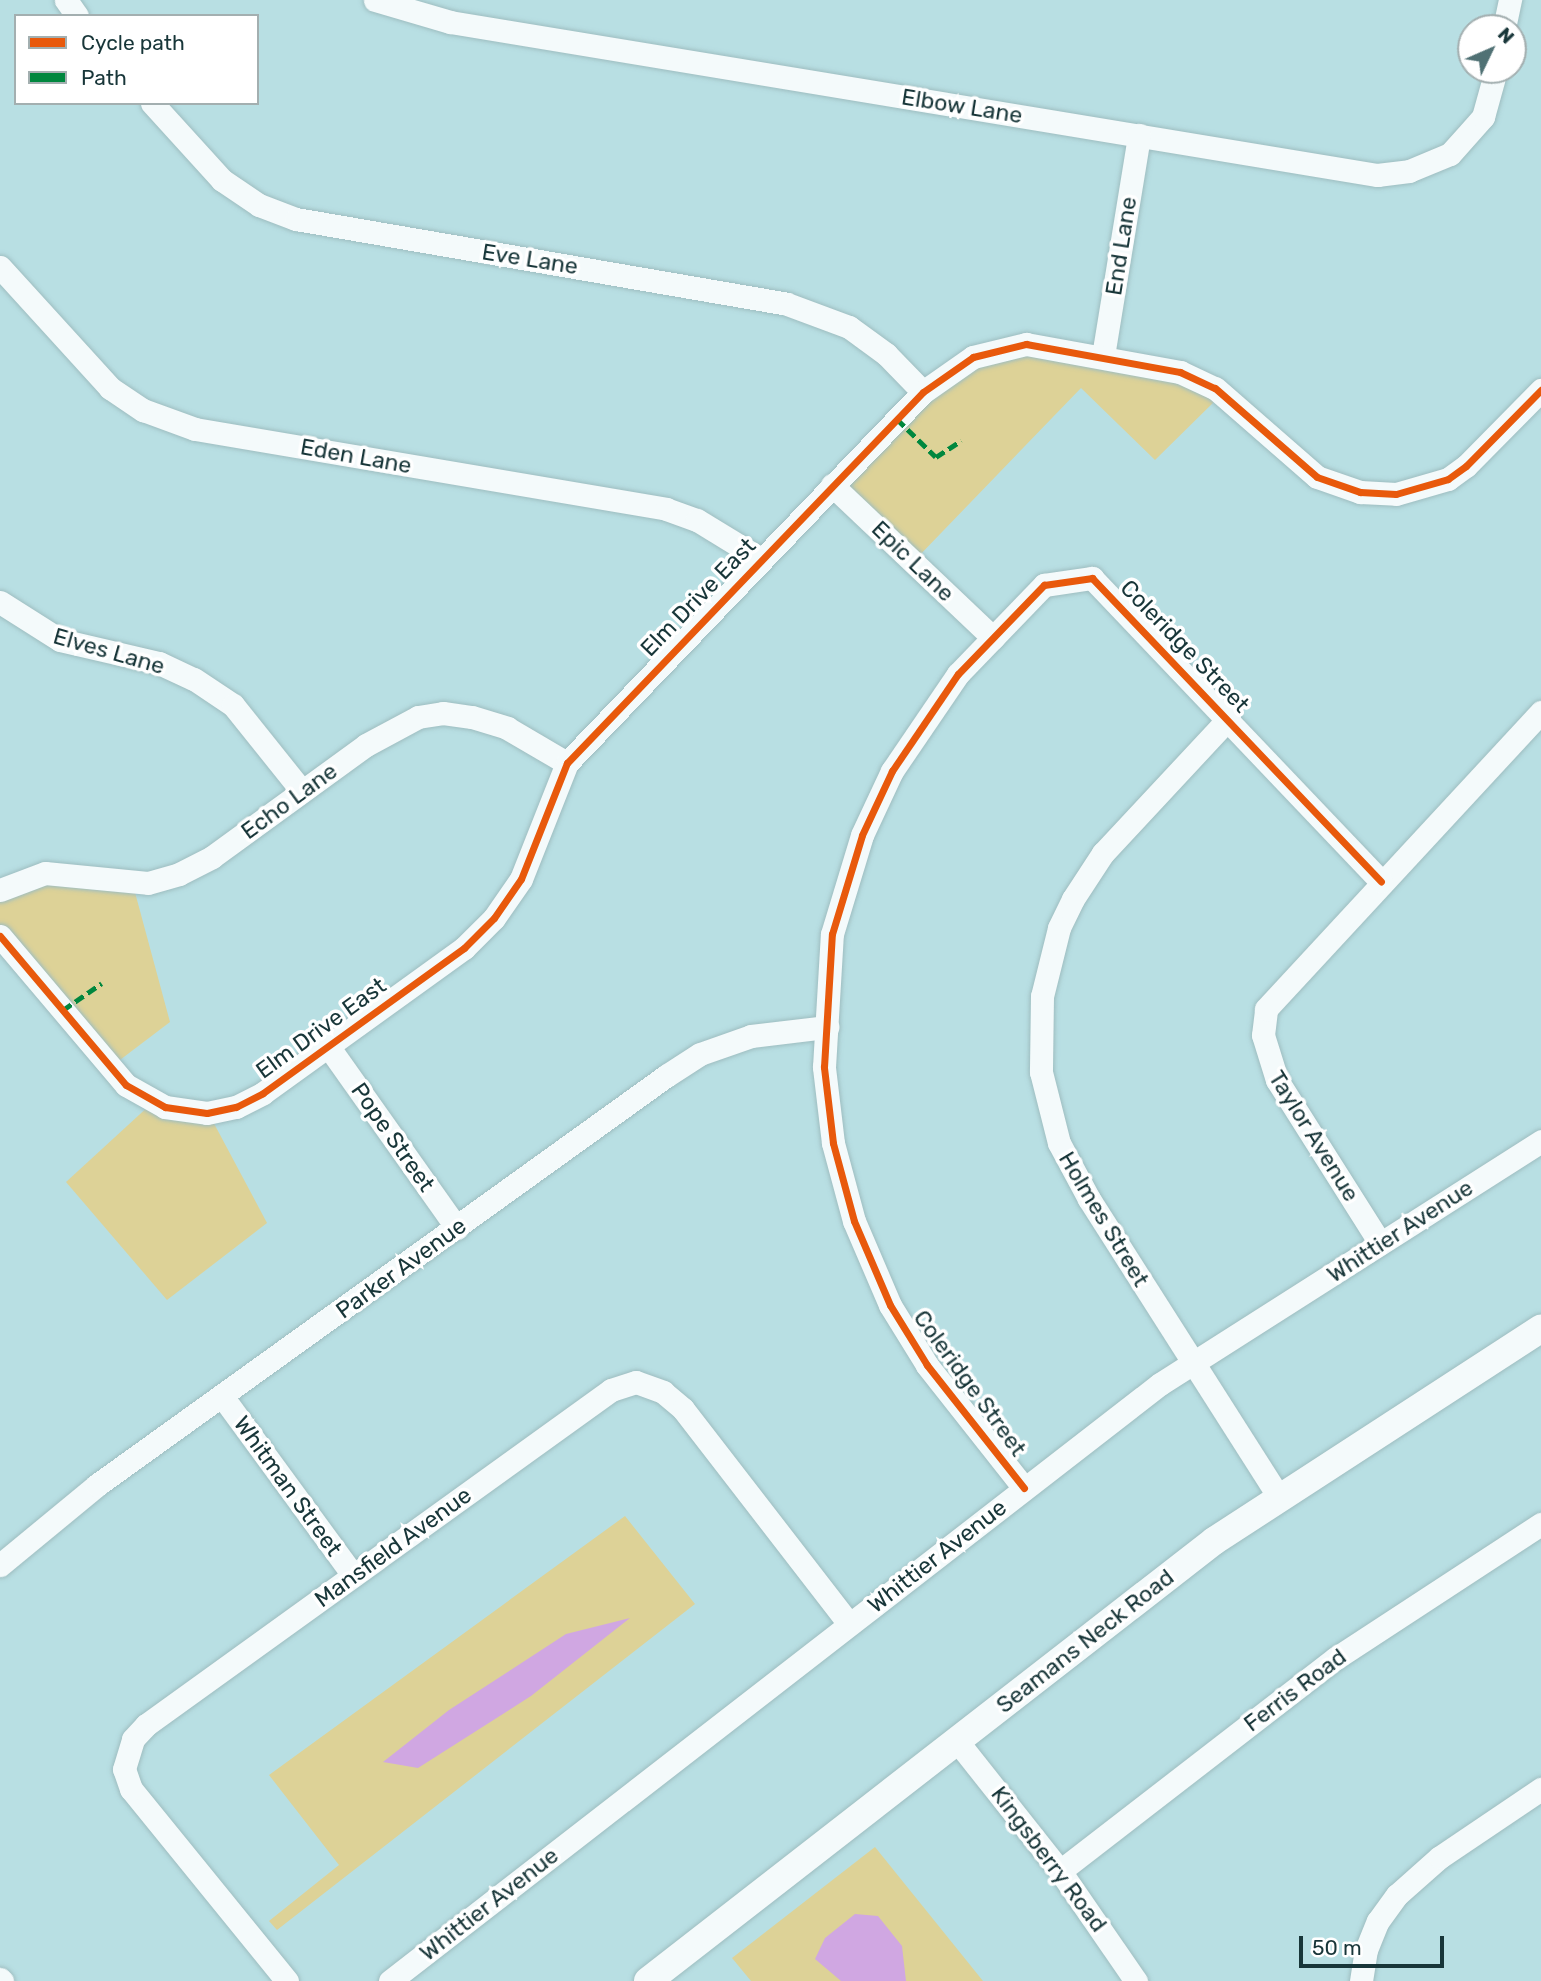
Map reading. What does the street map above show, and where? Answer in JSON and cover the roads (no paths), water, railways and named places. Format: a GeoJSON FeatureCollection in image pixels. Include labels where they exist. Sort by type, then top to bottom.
{"type":"FeatureCollection","features":[{"type":"Feature","properties":{"kind":"main road","name":"Seamans Neck Road"},"geometry":{"type":"LineString","coordinates":[[648,1981],[1214,1541],[1541,1329]]}},
{"type":"Feature","properties":{"kind":"street","name":"Elbow Lane"},"geometry":{"type":"LineString","coordinates":[[375,0],[450,22],[1377,174],[1409,171],[1450,154],[1473,132],[1483,117],[1492,84]]}},
{"type":"Feature","properties":{"kind":"street","name":"Eve Lane"},"geometry":{"type":"LineString","coordinates":[[154,105],[222,180],[259,205],[296,219],[787,304],[849,327],[886,354],[923,392]]}},
{"type":"Feature","properties":{"kind":"street","name":"End Lane"},"geometry":{"type":"LineString","coordinates":[[1103,356],[1139,135]]}},
{"type":"Feature","properties":{"kind":"street","name":"Eden Lane"},"geometry":{"type":"LineString","coordinates":[[0,267],[110,388],[143,410],[195,429],[666,509],[697,520],[761,559]]}},
{"type":"Feature","properties":{"kind":"street","name":"Elm Drive East"},"geometry":{"type":"LineString","coordinates":[[0,936],[126,1085],[165,1107],[207,1113],[236,1107],[263,1093],[464,948],[494,918],[521,879],[567,763],[832,485],[923,392],[950,370],[995,350],[1026,344],[1180,372],[1215,388],[1262,426],[1299,464],[1317,477],[1360,492],[1396,494],[1448,479],[1482,450],[1541,390]]}},
{"type":"Feature","properties":{"kind":"street","name":"Epic Lane"},"geometry":{"type":"LineString","coordinates":[[832,485],[993,638]]}},
{"type":"Feature","properties":{"kind":"street","name":"Coleridge Street"},"geometry":{"type":"LineString","coordinates":[[1024,1488],[927,1364],[871,1264],[833,1143],[824,1067],[832,934],[862,835],[918,727],[993,638],[1044,585],[1092,578],[1229,718],[1381,882]]}},
{"type":"Feature","properties":{"kind":"street","name":"Elves Lane"},"geometry":{"type":"LineString","coordinates":[[0,602],[60,640],[159,663],[194,679],[233,705],[302,791]]}},
{"type":"Feature","properties":{"kind":"street","name":"Taylor Avenue"},"geometry":{"type":"LineString","coordinates":[[1380,1243],[1277,1080],[1263,1035],[1274,996],[1541,712]]}},
{"type":"Feature","properties":{"kind":"street","name":"Echo Lane"},"geometry":{"type":"LineString","coordinates":[[0,890],[45,873],[148,883],[179,874],[212,857],[400,724],[443,713],[507,728],[567,763]]}},
{"type":"Feature","properties":{"kind":"street","name":"Holmes Street"},"geometry":{"type":"LineString","coordinates":[[1229,718],[1103,853],[1073,899],[1049,958],[1040,1020],[1041,1072],[1059,1143],[1088,1199],[1279,1497]]}},
{"type":"Feature","properties":{"kind":"street","name":"Parker Avenue"},"geometry":{"type":"LineString","coordinates":[[0,1565],[97,1486],[700,1054],[751,1035],[827,1027]]}},
{"type":"Feature","properties":{"kind":"street","name":"Pope Street"},"geometry":{"type":"LineString","coordinates":[[328,1046],[457,1228]]}},
{"type":"Feature","properties":{"kind":"street","name":"Whittier Avenue"},"geometry":{"type":"LineString","coordinates":[[390,1981],[1160,1384],[1541,1141]]}},
{"type":"Feature","properties":{"kind":"street","name":"Mansfield Avenue"},"geometry":{"type":"LineString","coordinates":[[287,1981],[131,1789],[126,1758],[146,1725],[611,1390],[636,1382],[663,1392],[682,1409],[849,1625]]}},
{"type":"Feature","properties":{"kind":"street","name":"Whitman Street"},"geometry":{"type":"LineString","coordinates":[[222,1396],[353,1576]]}},
{"type":"Feature","properties":{"kind":"street","name":"Ferris Road"},"geometry":{"type":"LineString","coordinates":[[1060,1871],[1336,1658],[1541,1524]]}},
{"type":"Feature","properties":{"kind":"street","name":"Kingsberry Road"},"geometry":{"type":"LineString","coordinates":[[957,1741],[1060,1871],[1136,1981]]}},
{"type":"Feature","properties":{"kind":"street"},"geometry":{"type":"LineString","coordinates":[[1361,1981],[1366,1950],[1378,1921],[1397,1895],[1440,1857],[1541,1789]]}}]}
